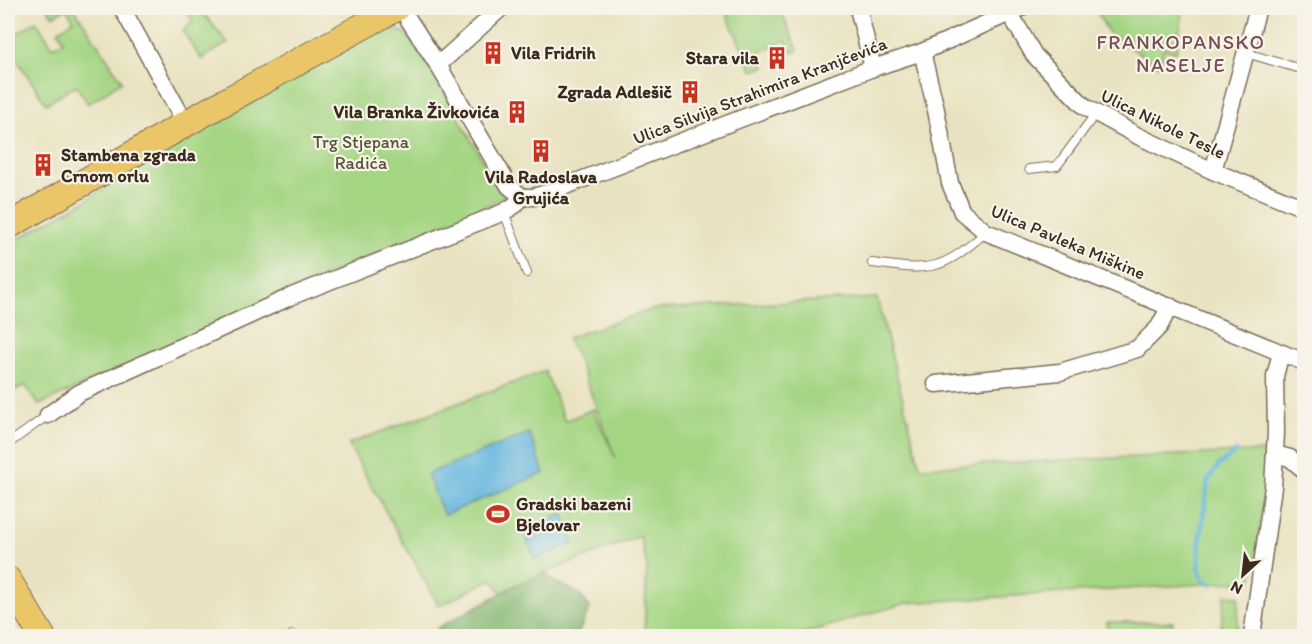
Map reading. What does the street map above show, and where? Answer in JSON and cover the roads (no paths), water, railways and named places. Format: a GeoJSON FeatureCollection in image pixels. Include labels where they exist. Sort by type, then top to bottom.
{"type":"FeatureCollection","features":[{"type":"Feature","properties":{"kind":"main road"},"geometry":{"type":"LineString","coordinates":[[8,226],[396,8]]}},
{"type":"Feature","properties":{"kind":"main road"},"geometry":{"type":"LineString","coordinates":[[8,580],[42,636]]}},
{"type":"Feature","properties":{"kind":"street"},"geometry":{"type":"LineString","coordinates":[[122,8],[186,124]]}},
{"type":"Feature","properties":{"kind":"street"},"geometry":{"type":"LineString","coordinates":[[48,415],[80,393],[292,296],[504,212],[522,197],[509,186],[438,65],[401,8]]}},
{"type":"Feature","properties":{"kind":"street"},"geometry":{"type":"LineString","coordinates":[[438,65],[501,8]]}},
{"type":"Feature","properties":{"kind":"street"},"geometry":{"type":"LineString","coordinates":[[858,8],[873,68]]}},
{"type":"Feature","properties":{"kind":"street"},"geometry":{"type":"LineString","coordinates":[[1213,171],[1258,8]]}},
{"type":"Feature","properties":{"kind":"street","name":"Ulica Silvija Strahimira Kranjčevića"},"geometry":{"type":"LineString","coordinates":[[522,197],[547,193],[873,68],[922,52],[1013,9]]}},
{"type":"Feature","properties":{"kind":"street","name":"Ulica Nikole Tesle"},"geometry":{"type":"LineString","coordinates":[[1013,9],[1034,55],[1077,99],[1096,113],[1138,136],[1213,171],[1305,208]]}},
{"type":"Feature","properties":{"kind":"street","name":"Ulica Pavleka Miškine"},"geometry":{"type":"LineString","coordinates":[[922,52],[950,183],[962,212],[986,232],[1305,362]]}},
{"type":"Feature","properties":{"kind":"street"},"geometry":{"type":"LineString","coordinates":[[936,384],[1060,372],[1137,349],[1158,327],[1170,306]]}},
{"type":"Feature","properties":{"kind":"street"},"geometry":{"type":"LineString","coordinates":[[1252,636],[1273,487],[1275,376],[1281,353]]}},
{"type":"Feature","properties":{"kind":"street"},"geometry":{"type":"LineString","coordinates":[[1275,454],[1290,458],[1305,470]]}},
{"type":"Feature","properties":{"kind":"lane"},"geometry":{"type":"LineString","coordinates":[[1246,53],[1305,70]]}},
{"type":"Feature","properties":{"kind":"lane"},"geometry":{"type":"LineString","coordinates":[[1029,169],[1057,166],[1096,113]]}},
{"type":"Feature","properties":{"kind":"lane"},"geometry":{"type":"LineString","coordinates":[[504,212],[527,273]]}},
{"type":"Feature","properties":{"kind":"lane"},"geometry":{"type":"LineString","coordinates":[[872,263],[914,269],[939,265],[959,255],[986,232]]}},
{"type":"Feature","properties":{"kind":"lane"},"geometry":{"type":"LineString","coordinates":[[8,444],[48,415]]}},
{"type":"Feature","properties":{"kind":"water"},"geometry":{"type":"Polygon","coordinates":[[[529,433],[544,473],[444,515],[427,474],[529,433]]]}},
{"type":"Feature","properties":{"kind":"water"},"geometry":{"type":"Polygon","coordinates":[[[563,514],[574,543],[535,559],[523,530],[563,514]]]}},
{"type":"Feature","properties":{"kind":"waterway"},"geometry":{"type":"LineString","coordinates":[[1211,584],[1202,578],[1199,569],[1199,548],[1208,480],[1219,465],[1236,452]]}},
{"type":"Feature","properties":{"kind":"place","name":"Vila Fridrih"},"geometry":{"type":"Point","coordinates":[493,53]}},
{"type":"Feature","properties":{"kind":"place","name":"Stara vila"},"geometry":{"type":"Point","coordinates":[777,58]}},
{"type":"Feature","properties":{"kind":"place","name":"Zgrada Adlešič"},"geometry":{"type":"Point","coordinates":[690,92]}},
{"type":"Feature","properties":{"kind":"place","name":"Vila Branka Živkovića"},"geometry":{"type":"Point","coordinates":[517,112]}},
{"type":"Feature","properties":{"kind":"place","name":"Vila Radoslava Grujića"},"geometry":{"type":"Point","coordinates":[541,151]}},
{"type":"Feature","properties":{"kind":"place","name":"Stambena zgrada Crnom orlu"},"geometry":{"type":"Point","coordinates":[43,165]}},
{"type":"Feature","properties":{"kind":"place","name":"Gradski bazeni Bjelovar"},"geometry":{"type":"Point","coordinates":[498,514]}},
{"type":"Feature","properties":{"kind":"district","name":"FRANKOPANSKO NASELJE"},"geometry":{"type":"Point","coordinates":[1181,54]}},
{"type":"Feature","properties":{"kind":"park label","name":"Trg Stjepana Radića"},"geometry":{"type":"Point","coordinates":[361,152]}}]}
